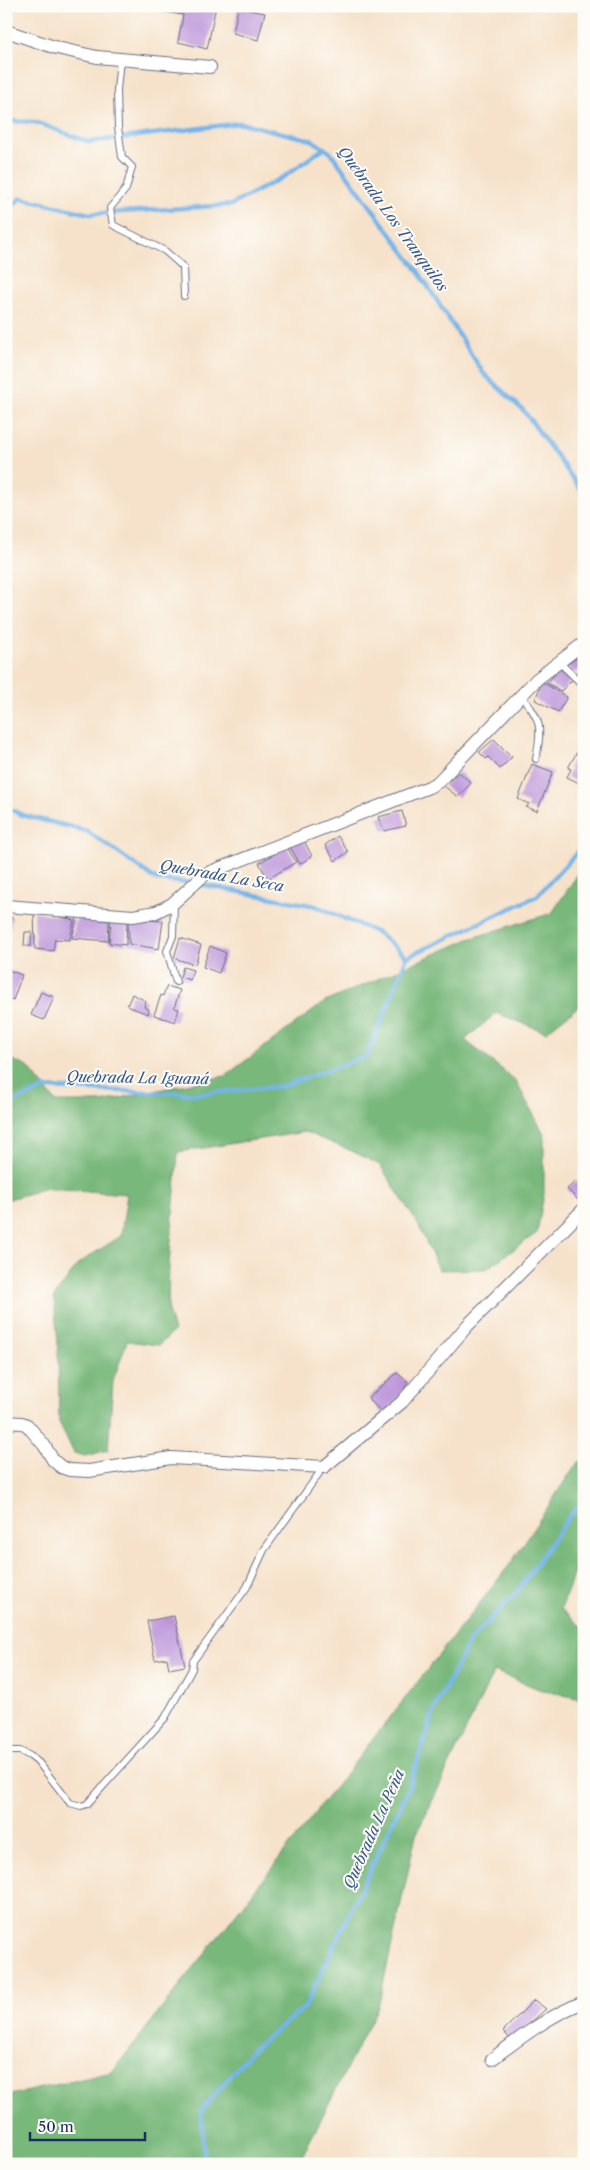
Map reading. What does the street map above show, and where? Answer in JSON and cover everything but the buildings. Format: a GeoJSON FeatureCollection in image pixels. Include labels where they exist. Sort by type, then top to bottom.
{"type":"FeatureCollection","features":[{"type":"Feature","properties":{"kind":"street"},"geometry":{"type":"LineString","coordinates":[[6,31],[57,48],[97,57],[210,67]]}},
{"type":"Feature","properties":{"kind":"street"},"geometry":{"type":"LineString","coordinates":[[6,906],[133,916],[156,912],[174,902],[206,874],[434,784],[537,679],[584,643]]}},
{"type":"Feature","properties":{"kind":"street"},"geometry":{"type":"LineString","coordinates":[[6,1422],[27,1425],[44,1445],[53,1460],[61,1468],[70,1470],[89,1471],[170,1458],[324,1467],[402,1402],[467,1326],[584,1209]]}},
{"type":"Feature","properties":{"kind":"street"},"geometry":{"type":"LineString","coordinates":[[492,2059],[528,2032],[571,2007],[584,2002]]}},
{"type":"Feature","properties":{"kind":"lane"},"geometry":{"type":"LineString","coordinates":[[120,59],[116,90],[118,133],[122,157],[132,167],[126,189],[110,208],[113,225],[165,251],[183,267],[184,296]]}},
{"type":"Feature","properties":{"kind":"lane"},"geometry":{"type":"LineString","coordinates":[[559,662],[584,686]]}},
{"type":"Feature","properties":{"kind":"lane"},"geometry":{"type":"LineString","coordinates":[[521,696],[534,710],[541,733],[536,759]]}},
{"type":"Feature","properties":{"kind":"lane"},"geometry":{"type":"LineString","coordinates":[[174,902],[173,936],[167,951],[176,982]]}},
{"type":"Feature","properties":{"kind":"lane"},"geometry":{"type":"LineString","coordinates":[[6,1751],[20,1751],[30,1756],[38,1763],[70,1803],[81,1806],[87,1804],[165,1718],[192,1669],[193,1661],[247,1587],[264,1550],[324,1467]]}},
{"type":"Feature","properties":{"kind":"green space"},"geometry":{"type":"Polygon","coordinates":[[[584,865],[584,997],[579,1006],[546,1032],[496,1013],[465,1040],[515,1080],[544,1134],[544,1194],[537,1233],[486,1269],[439,1270],[419,1226],[380,1165],[354,1152],[305,1132],[178,1152],[169,1266],[168,1311],[174,1331],[159,1345],[127,1341],[113,1381],[108,1450],[85,1456],[74,1453],[59,1422],[58,1344],[54,1297],[79,1263],[121,1236],[127,1194],[47,1188],[6,1200],[6,1057],[28,1067],[56,1102],[102,1102],[225,1076],[325,1002],[469,939],[552,913],[584,865]]]}},
{"type":"Feature","properties":{"kind":"green space"},"geometry":{"type":"Polygon","coordinates":[[[584,1458],[584,1544],[561,1609],[584,1629],[584,1700],[539,1689],[494,1671],[416,1835],[378,2007],[298,2164],[6,2164],[6,2096],[112,2072],[511,1563],[574,1467],[584,1458]]]}},
{"type":"Feature","properties":{"kind":"waterway","name":"Quebrada Los Tranquilos"},"geometry":{"type":"LineString","coordinates":[[6,121],[35,122],[89,142],[240,123],[312,140],[331,153],[416,268],[484,374],[524,411],[584,494]]}},
{"type":"Feature","properties":{"kind":"waterway"},"geometry":{"type":"LineString","coordinates":[[6,211],[21,198],[90,214],[231,205],[285,176],[324,148]]}},
{"type":"Feature","properties":{"kind":"waterway","name":"Quebrada La Seca"},"geometry":{"type":"LineString","coordinates":[[6,807],[22,815],[87,831],[157,880],[191,883]]}},
{"type":"Feature","properties":{"kind":"waterway","name":"Quebrada La Iguaná"},"geometry":{"type":"LineString","coordinates":[[6,1105],[46,1088],[198,1094],[283,1086],[367,1056],[407,957],[537,896],[584,845]]}},
{"type":"Feature","properties":{"kind":"waterway","name":"Quebrada La Seca"},"geometry":{"type":"LineString","coordinates":[[198,884],[316,906],[378,933],[407,957]]}},
{"type":"Feature","properties":{"kind":"waterway","name":"Quebrada La Peña"},"geometry":{"type":"LineString","coordinates":[[205,2164],[201,2111],[251,2051],[305,2007],[407,1792],[435,1708],[470,1640],[517,1592],[570,1515],[584,1503]]}}]}
